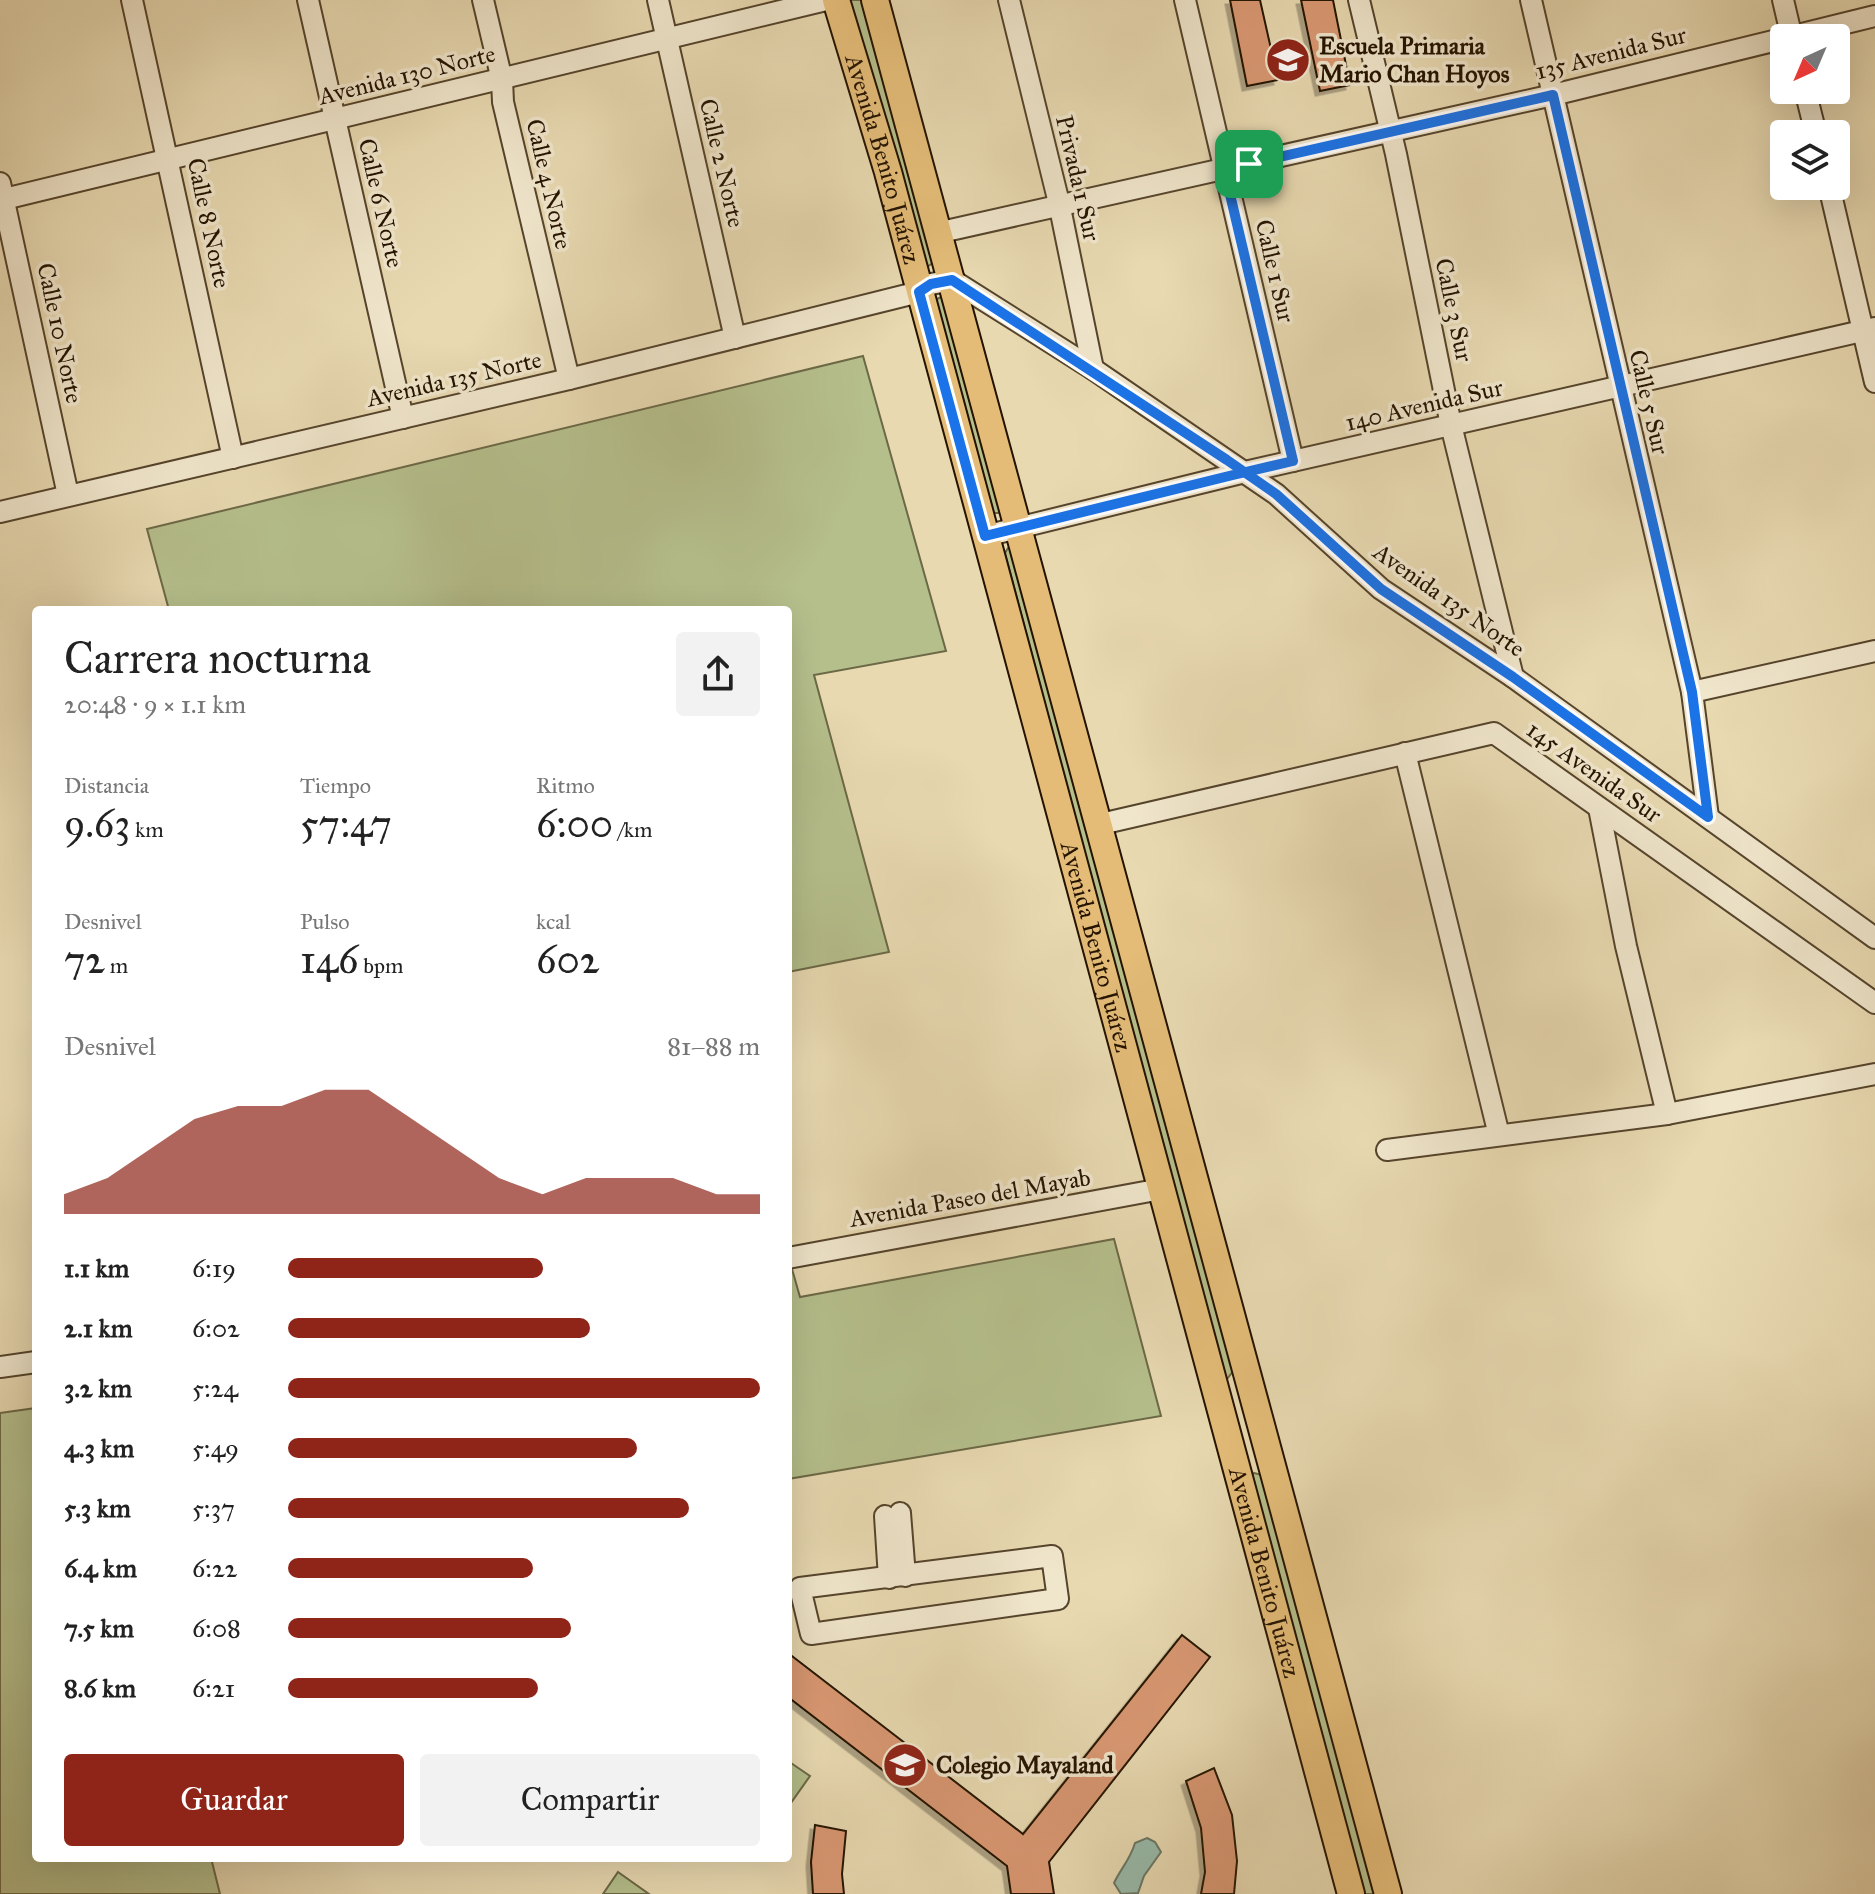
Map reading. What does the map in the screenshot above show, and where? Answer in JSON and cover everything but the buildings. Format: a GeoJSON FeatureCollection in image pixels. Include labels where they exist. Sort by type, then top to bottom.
{"type":"FeatureCollection","features":[{"type":"Feature","properties":{"kind":"main road","name":"Avenida Benito Juárez"},"geometry":{"type":"LineString","coordinates":[[836,0],[888,172],[1351,1894]]}},
{"type":"Feature","properties":{"kind":"main road","name":"Avenida Benito Juárez"},"geometry":{"type":"LineString","coordinates":[[875,0],[1101,824],[1262,1435],[1388,1894]]}},
{"type":"Feature","properties":{"kind":"street","name":"Calle 8 Norte"},"geometry":{"type":"LineString","coordinates":[[132,0],[233,458]]}},
{"type":"Feature","properties":{"kind":"street","name":"Calle 6 Norte"},"geometry":{"type":"LineString","coordinates":[[308,0],[403,418]]}},
{"type":"Feature","properties":{"kind":"street","name":"Calle 4 Norte"},"geometry":{"type":"LineString","coordinates":[[483,0],[502,80],[503,102],[569,379]]}},
{"type":"Feature","properties":{"kind":"street","name":"Calle 2 Norte"},"geometry":{"type":"LineString","coordinates":[[658,0],[735,338]]}},
{"type":"Feature","properties":{"kind":"street","name":"Avenida 130 Norte"},"geometry":{"type":"LineString","coordinates":[[1,194],[336,120],[826,0]]}},
{"type":"Feature","properties":{"kind":"street","name":"Privada 1 Sur"},"geometry":{"type":"LineString","coordinates":[[1009,0],[1059,203],[1093,369]]}},
{"type":"Feature","properties":{"kind":"street","name":"Calle 1 Sur"},"geometry":{"type":"LineString","coordinates":[[1185,0],[1293,461]]}},
{"type":"Feature","properties":{"kind":"street","name":"Calle 3 Sur"},"geometry":{"type":"LineString","coordinates":[[1359,0],[1451,425],[1513,677]]}},
{"type":"Feature","properties":{"kind":"street","name":"Calle 5 Sur"},"geometry":{"type":"LineString","coordinates":[[1531,0],[1692,692],[1708,817]]}},
{"type":"Feature","properties":{"kind":"street"},"geometry":{"type":"LineString","coordinates":[[1783,0],[1789,24]]}},
{"type":"Feature","properties":{"kind":"street","name":"135 Avenida Sur"},"geometry":{"type":"LineString","coordinates":[[1843,24],[1875,16]]}},
{"type":"Feature","properties":{"kind":"street","name":"135 Avenida Sur"},"geometry":{"type":"LineString","coordinates":[[937,233],[1059,203],[1553,95],[1770,42]]}},
{"type":"Feature","properties":{"kind":"street","name":"Calle 10 Norte"},"geometry":{"type":"LineString","coordinates":[[1,194],[68,495]]}},
{"type":"Feature","properties":{"kind":"street"},"geometry":{"type":"LineString","coordinates":[[1833,200],[1870,330],[1875,382]]}},
{"type":"Feature","properties":{"kind":"street","name":"Avenida 135 Norte"},"geometry":{"type":"LineString","coordinates":[[0,512],[569,379],[919,292],[931,284],[952,280],[1093,369],[1276,494],[1381,589],[1513,677],[1875,938]]}},
{"type":"Feature","properties":{"kind":"street","name":"140 Avenida Sur"},"geometry":{"type":"LineString","coordinates":[[985,536],[1245,472],[1870,330]]}},
{"type":"Feature","properties":{"kind":"street"},"geometry":{"type":"LineString","coordinates":[[1692,692],[1875,651]]}},
{"type":"Feature","properties":{"kind":"street","name":"145 Avenida Sur"},"geometry":{"type":"LineString","coordinates":[[1101,824],[1494,733],[1875,1003]]}},
{"type":"Feature","properties":{"kind":"street"},"geometry":{"type":"LineString","coordinates":[[1405,753],[1499,1135]]}},
{"type":"Feature","properties":{"kind":"street"},"geometry":{"type":"LineString","coordinates":[[1599,808],[1626,946],[1667,1114]]}},
{"type":"Feature","properties":{"kind":"street"},"geometry":{"type":"LineString","coordinates":[[1387,1150],[1667,1114],[1875,1074]]}},
{"type":"Feature","properties":{"kind":"street","name":"Avenida Paseo del Mayab"},"geometry":{"type":"LineString","coordinates":[[792,1257],[1161,1189]]}},
{"type":"Feature","properties":{"kind":"street"},"geometry":{"type":"LineString","coordinates":[[0,1367],[32,1363]]}},
{"type":"Feature","properties":{"kind":"street"},"geometry":{"type":"LineString","coordinates":[[892,1514],[897,1577]]}},
{"type":"Feature","properties":{"kind":"street"},"geometry":{"type":"LineString","coordinates":[[1052,1556],[1058,1599],[811,1634],[800,1588],[897,1577],[1052,1556]]}},
{"type":"Feature","properties":{"kind":"green space"},"geometry":{"type":"Polygon","coordinates":[[[847,0],[865,0],[937,260],[927,267],[847,0]]]}},
{"type":"Feature","properties":{"kind":"green space"},"geometry":{"type":"Polygon","coordinates":[[[943,296],[1001,513],[988,513],[935,300],[943,296]]]}},
{"type":"Feature","properties":{"kind":"green space"},"geometry":{"type":"Polygon","coordinates":[[[863,356],[946,651],[814,675],[889,952],[792,971],[792,606],[168,606],[147,529],[863,356]]]}},
{"type":"Feature","properties":{"kind":"green space"},"geometry":{"type":"Polygon","coordinates":[[[1008,548],[1013,549],[1234,1370],[1227,1379],[1222,1373],[1005,553],[1008,548]]]}},
{"type":"Feature","properties":{"kind":"green space"},"geometry":{"type":"Polygon","coordinates":[[[1114,1239],[1161,1416],[792,1478],[792,1269],[800,1297],[1114,1239]]]}},
{"type":"Feature","properties":{"kind":"green space"},"geometry":{"type":"Polygon","coordinates":[[[32,1409],[32,1862],[212,1862],[220,1894],[0,1894],[0,1413],[32,1409]]]}},
{"type":"Feature","properties":{"kind":"green space"},"geometry":{"type":"Polygon","coordinates":[[[1254,1473],[1262,1475],[1374,1894],[1362,1894],[1251,1477],[1254,1473]]]}},
{"type":"Feature","properties":{"kind":"green space"},"geometry":{"type":"Polygon","coordinates":[[[792,1764],[810,1776],[792,1801],[792,1764]]]}},
{"type":"Feature","properties":{"kind":"green space"},"geometry":{"type":"Polygon","coordinates":[[[618,1872],[649,1894],[603,1894],[618,1872]]]}},
{"type":"Feature","properties":{"kind":"shaded area"},"geometry":{"type":"Polygon","coordinates":[[[1147,1838],[1155,1842],[1161,1852],[1144,1876],[1138,1893],[1121,1894],[1114,1883],[1135,1843],[1147,1838]]]}},
{"type":"Feature","properties":{"kind":"place","name":"Escuela Primaria Mario Chan Hoyos"},"geometry":{"type":"Point","coordinates":[1288,60]}},
{"type":"Feature","properties":{"kind":"place","name":"Colegio Mayaland"},"geometry":{"type":"Point","coordinates":[905,1765]}},
{"type":"Feature","properties":{"kind":"route"},"geometry":{"type":"LineString","coordinates":[[1249,164],[1224,169],[1293,461],[1245,472],[985,536],[919,292],[931,284],[952,280],[1093,369],[1245,472],[1276,494],[1309,528],[1381,589],[1513,677],[1708,817],[1695,739],[1692,692],[1553,95],[1249,164]]}}]}
